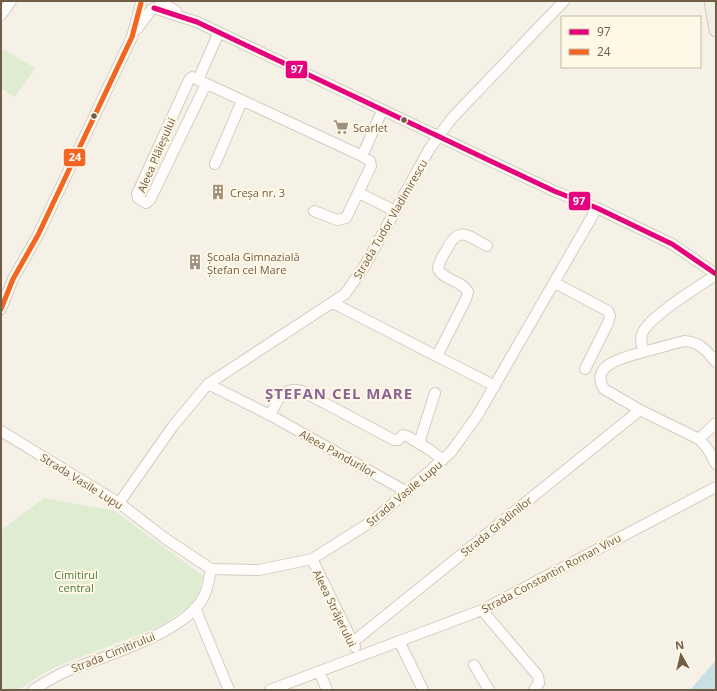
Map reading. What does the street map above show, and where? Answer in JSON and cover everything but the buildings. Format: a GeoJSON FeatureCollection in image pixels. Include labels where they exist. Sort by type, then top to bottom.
{"type":"FeatureCollection","features":[{"type":"Feature","properties":{"kind":"main road"},"geometry":{"type":"LineString","coordinates":[[712,1],[716,30]]}},
{"type":"Feature","properties":{"kind":"street"},"geometry":{"type":"LineString","coordinates":[[1,15],[11,1]]}},
{"type":"Feature","properties":{"kind":"street","name":"Strada Tudor Vladimirescu"},"geometry":{"type":"LineString","coordinates":[[119,503],[177,420],[208,384],[345,294],[355,281],[438,135],[452,118],[564,1]]}},
{"type":"Feature","properties":{"kind":"street"},"geometry":{"type":"LineString","coordinates":[[141,2],[144,8],[156,5],[219,32],[382,111],[438,135],[554,191],[597,208],[672,244],[716,274],[646,326],[641,342],[644,352]]}},
{"type":"Feature","properties":{"kind":"street"},"geometry":{"type":"LineString","coordinates":[[134,34],[141,2]]}},
{"type":"Feature","properties":{"kind":"street"},"geometry":{"type":"LineString","coordinates":[[1,309],[13,279],[38,234],[134,34],[156,5]]}},
{"type":"Feature","properties":{"kind":"street","name":"Aleea Plăieșului"},"geometry":{"type":"LineString","coordinates":[[202,82],[192,78],[189,80],[137,194],[141,201],[146,203],[150,200],[202,82],[219,32]]}},
{"type":"Feature","properties":{"kind":"street"},"geometry":{"type":"LineString","coordinates":[[202,82],[370,161],[371,166],[349,214],[344,220],[337,220],[314,211]]}},
{"type":"Feature","properties":{"kind":"street"},"geometry":{"type":"LineString","coordinates":[[215,164],[242,101]]}},
{"type":"Feature","properties":{"kind":"street"},"geometry":{"type":"LineString","coordinates":[[362,156],[382,111]]}},
{"type":"Feature","properties":{"kind":"street"},"geometry":{"type":"LineString","coordinates":[[358,194],[395,212]]}},
{"type":"Feature","properties":{"kind":"street","name":"Strada Vasile Lupu"},"geometry":{"type":"LineString","coordinates":[[1,431],[119,503],[166,539],[211,569],[259,570],[312,559],[374,520],[443,460],[477,416],[597,208]]}},
{"type":"Feature","properties":{"kind":"street"},"geometry":{"type":"LineString","coordinates":[[437,356],[466,299],[468,292],[463,285],[442,275],[438,269],[440,261],[452,238],[458,234],[465,234],[487,246]]}},
{"type":"Feature","properties":{"kind":"street"},"geometry":{"type":"LineString","coordinates":[[1,291],[13,279]]}},
{"type":"Feature","properties":{"kind":"street"},"geometry":{"type":"LineString","coordinates":[[555,283],[608,311],[610,316],[586,369]]}},
{"type":"Feature","properties":{"kind":"street"},"geometry":{"type":"LineString","coordinates":[[333,303],[495,386]]}},
{"type":"Feature","properties":{"kind":"street"},"geometry":{"type":"LineString","coordinates":[[716,362],[705,349],[694,342],[684,341],[617,359],[607,365],[600,377],[601,384],[604,389],[640,410],[699,439],[707,448],[716,464]]}},
{"type":"Feature","properties":{"kind":"street","name":"Aleea Pandurilor"},"geometry":{"type":"LineString","coordinates":[[208,384],[270,415],[407,492]]}},
{"type":"Feature","properties":{"kind":"street"},"geometry":{"type":"LineString","coordinates":[[270,415],[284,392],[294,389],[302,391],[394,440],[398,440],[401,436],[405,435],[443,460]]}},
{"type":"Feature","properties":{"kind":"street"},"geometry":{"type":"LineString","coordinates":[[419,443],[434,393]]}},
{"type":"Feature","properties":{"kind":"street","name":"Strada Grădinilor"},"geometry":{"type":"LineString","coordinates":[[353,642],[640,410]]}},
{"type":"Feature","properties":{"kind":"street"},"geometry":{"type":"LineString","coordinates":[[699,439],[716,423]]}},
{"type":"Feature","properties":{"kind":"street","name":"Strada Constantin Roman Vivu"},"geometry":{"type":"LineString","coordinates":[[270,690],[482,610],[716,487]]}},
{"type":"Feature","properties":{"kind":"street","name":"Aleea Străjerului"},"geometry":{"type":"LineString","coordinates":[[312,559],[359,656]]}},
{"type":"Feature","properties":{"kind":"street","name":"Strada Cimitirului"},"geometry":{"type":"LineString","coordinates":[[33,690],[49,679],[154,636],[195,608],[203,597],[211,569]]}},
{"type":"Feature","properties":{"kind":"street"},"geometry":{"type":"LineString","coordinates":[[195,608],[229,690]]}},
{"type":"Feature","properties":{"kind":"street"},"geometry":{"type":"LineString","coordinates":[[482,610],[538,676],[539,683],[534,690]]}},
{"type":"Feature","properties":{"kind":"street"},"geometry":{"type":"LineString","coordinates":[[399,641],[423,690]]}},
{"type":"Feature","properties":{"kind":"street"},"geometry":{"type":"LineString","coordinates":[[474,665],[489,690]]}},
{"type":"Feature","properties":{"kind":"street"},"geometry":{"type":"LineString","coordinates":[[319,671],[327,690]]}},
{"type":"Feature","properties":{"kind":"green space"},"geometry":{"type":"Polygon","coordinates":[[[1,48],[35,68],[15,97],[1,88],[1,48]]]}},
{"type":"Feature","properties":{"kind":"green space","name":"Cimitirul central"},"geometry":{"type":"Polygon","coordinates":[[[44,498],[115,511],[203,576],[198,594],[191,605],[161,626],[65,663],[44,673],[18,690],[1,690],[1,530],[44,498]]]}},
{"type":"Feature","properties":{"kind":"water"},"geometry":{"type":"Polygon","coordinates":[[[716,660],[716,690],[690,690],[716,660]]]}},
{"type":"Feature","properties":{"kind":"transit line","name":"24"},"geometry":{"type":"LineString","coordinates":[[1,309],[13,279],[38,235],[132,37],[141,3]]}},
{"type":"Feature","properties":{"kind":"transit line","name":"97"},"geometry":{"type":"LineString","coordinates":[[154,8],[197,22],[554,191],[597,208],[672,244],[716,274]]}},
{"type":"Feature","properties":{"kind":"place","name":"Scarlet"},"geometry":{"type":"Point","coordinates":[341,127]}},
{"type":"Feature","properties":{"kind":"place","name":"Creșa nr. 3"},"geometry":{"type":"Point","coordinates":[218,192]}},
{"type":"Feature","properties":{"kind":"place","name":"Școala Gimnazială Ștefan cel Mare"},"geometry":{"type":"Point","coordinates":[195,262]}},
{"type":"Feature","properties":{"kind":"district","name":"ȘTEFAN CEL MARE"},"geometry":{"type":"Point","coordinates":[339,393]}}]}
